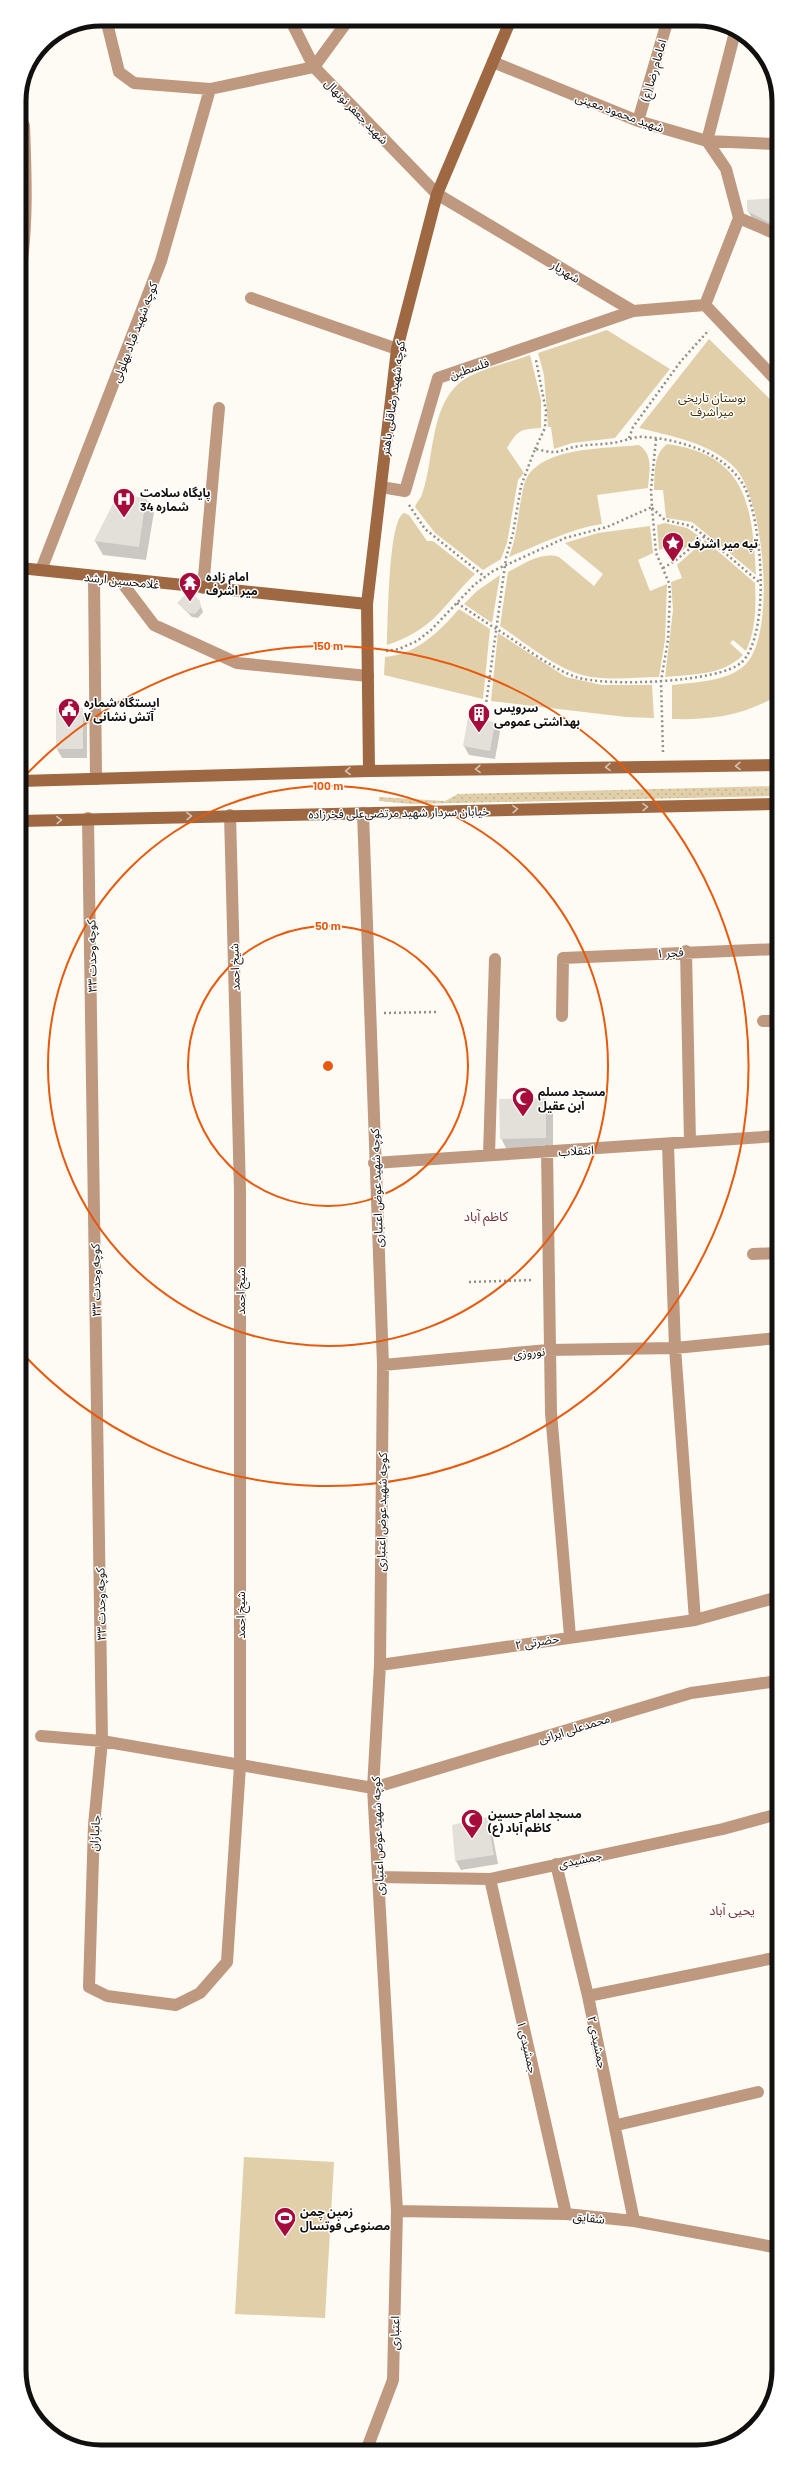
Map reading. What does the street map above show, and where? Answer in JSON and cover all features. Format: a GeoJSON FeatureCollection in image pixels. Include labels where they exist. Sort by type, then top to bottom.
{"type":"FeatureCollection","features":[{"type":"Feature","properties":{"kind":"main road","name":"کوچه شهید رضاقلی باهنر"},"geometry":{"type":"LineString","coordinates":[[369,771],[367,604],[397,350],[437,194],[508,26]]}},
{"type":"Feature","properties":{"kind":"main road","name":"غلامحسین ارشد"},"geometry":{"type":"LineString","coordinates":[[26,569],[120,580],[367,604]]}},
{"type":"Feature","properties":{"kind":"main road"},"geometry":{"type":"LineString","coordinates":[[26,781],[369,771],[772,765]]}},
{"type":"Feature","properties":{"kind":"main road","name":"خیابان سردار شهید مرتضی‌علی فخرزاده"},"geometry":{"type":"LineString","coordinates":[[26,821],[88,818],[772,804]]}},
{"type":"Feature","properties":{"kind":"street"},"geometry":{"type":"LineString","coordinates":[[108,26],[119,72],[134,83],[210,89],[314,67],[345,26]]}},
{"type":"Feature","properties":{"kind":"street","name":"شهید جعفر نونهال"},"geometry":{"type":"LineString","coordinates":[[294,26],[314,67],[437,194]]}},
{"type":"Feature","properties":{"kind":"street","name":"امامام رضا (ع)"},"geometry":{"type":"LineString","coordinates":[[638,121],[666,26]]}},
{"type":"Feature","properties":{"kind":"street"},"geometry":{"type":"LineString","coordinates":[[705,305],[739,218],[726,169],[707,140],[734,36]]}},
{"type":"Feature","properties":{"kind":"street","name":"شهید محمود معینی"},"geometry":{"type":"LineString","coordinates":[[493,62],[638,121],[707,140],[772,144]]}},
{"type":"Feature","properties":{"kind":"street","name":"کوچه شهید قباد بهلولی"},"geometry":{"type":"LineString","coordinates":[[41,570],[161,261],[210,89]]}},
{"type":"Feature","properties":{"kind":"street"},"geometry":{"type":"LineString","coordinates":[[26,180],[26,227]]}},
{"type":"Feature","properties":{"kind":"street","name":"شهریار"},"geometry":{"type":"LineString","coordinates":[[437,194],[633,310]]}},
{"type":"Feature","properties":{"kind":"street"},"geometry":{"type":"LineString","coordinates":[[739,218],[772,232]]}},
{"type":"Feature","properties":{"kind":"street"},"geometry":{"type":"LineString","coordinates":[[251,298],[397,350]]}},
{"type":"Feature","properties":{"kind":"street"},"geometry":{"type":"LineString","coordinates":[[633,310],[705,305],[772,376]]}},
{"type":"Feature","properties":{"kind":"street","name":"فلسطین"},"geometry":{"type":"LineString","coordinates":[[405,491],[438,378],[633,310]]}},
{"type":"Feature","properties":{"kind":"street"},"geometry":{"type":"LineString","coordinates":[[203,588],[219,408]]}},
{"type":"Feature","properties":{"kind":"street"},"geometry":{"type":"LineString","coordinates":[[381,487],[405,491]]}},
{"type":"Feature","properties":{"kind":"street"},"geometry":{"type":"LineString","coordinates":[[94,577],[96,779]]}},
{"type":"Feature","properties":{"kind":"street"},"geometry":{"type":"LineString","coordinates":[[120,580],[154,625],[237,663],[368,676]]}},
{"type":"Feature","properties":{"kind":"street","name":"کوچه شهید عوض اعتباری"},"geometry":{"type":"LineString","coordinates":[[363,813],[374,1164],[383,1364],[380,1665],[373,1788],[397,2211]]}},
{"type":"Feature","properties":{"kind":"street","name":"شیخ احمد"},"geometry":{"type":"LineString","coordinates":[[89,1926],[89,1987],[107,1996],[176,2005],[200,1993],[227,1962],[240,1766],[240,1191],[230,816]]}},
{"type":"Feature","properties":{"kind":"street","name":"کوچه وحدت ۳۳"},"geometry":{"type":"LineString","coordinates":[[88,818],[102,1741]]}},
{"type":"Feature","properties":{"kind":"street","name":"فجر ۱"},"geometry":{"type":"LineString","coordinates":[[562,1016],[564,958],[686,951],[772,949]]}},
{"type":"Feature","properties":{"kind":"street"},"geometry":{"type":"LineString","coordinates":[[686,951],[690,1142]]}},
{"type":"Feature","properties":{"kind":"street"},"geometry":{"type":"LineString","coordinates":[[489,1155],[495,959]]}},
{"type":"Feature","properties":{"kind":"street"},"geometry":{"type":"LineString","coordinates":[[762,1021],[772,1021]]}},
{"type":"Feature","properties":{"kind":"street","name":"انتقلاب"},"geometry":{"type":"LineString","coordinates":[[374,1164],[547,1151],[668,1145],[772,1136]]}},
{"type":"Feature","properties":{"kind":"street"},"geometry":{"type":"LineString","coordinates":[[668,1145],[675,1348],[695,1620]]}},
{"type":"Feature","properties":{"kind":"street"},"geometry":{"type":"LineString","coordinates":[[547,1151],[548,1350],[556,1486],[570,1636]]}},
{"type":"Feature","properties":{"kind":"street"},"geometry":{"type":"LineString","coordinates":[[753,1254],[772,1253]]}},
{"type":"Feature","properties":{"kind":"street","name":"نوروزی"},"geometry":{"type":"LineString","coordinates":[[383,1364],[548,1350],[675,1348],[772,1339]]}},
{"type":"Feature","properties":{"kind":"street","name":"حضرتی ۲"},"geometry":{"type":"LineString","coordinates":[[380,1665],[570,1636],[695,1620],[772,1599]]}},
{"type":"Feature","properties":{"kind":"street","name":"محمدعلی ایرانی"},"geometry":{"type":"LineString","coordinates":[[373,1788],[691,1693],[772,1682]]}},
{"type":"Feature","properties":{"kind":"street"},"geometry":{"type":"LineString","coordinates":[[41,1736],[102,1741],[373,1788]]}},
{"type":"Feature","properties":{"kind":"street","name":"جانبازان"},"geometry":{"type":"LineString","coordinates":[[89,1926],[94,1825],[102,1741]]}},
{"type":"Feature","properties":{"kind":"street","name":"جمشیدی"},"geometry":{"type":"LineString","coordinates":[[378,1877],[490,1879],[723,1829],[772,1816]]}},
{"type":"Feature","properties":{"kind":"street","name":"جمشیدی ۲"},"geometry":{"type":"LineString","coordinates":[[556,1864],[617,2125],[634,2221]]}},
{"type":"Feature","properties":{"kind":"street","name":"جمشیدی ۱"},"geometry":{"type":"LineString","coordinates":[[490,1879],[566,2214]]}},
{"type":"Feature","properties":{"kind":"street"},"geometry":{"type":"LineString","coordinates":[[588,1996],[772,1958]]}},
{"type":"Feature","properties":{"kind":"street"},"geometry":{"type":"LineString","coordinates":[[617,2125],[758,2092]]}},
{"type":"Feature","properties":{"kind":"street","name":"شقایق"},"geometry":{"type":"LineString","coordinates":[[397,2211],[566,2214],[634,2221],[772,2247]]}},
{"type":"Feature","properties":{"kind":"street","name":"اعتباری"},"geometry":{"type":"LineString","coordinates":[[368,2445],[393,2380],[397,2211]]}},
{"type":"Feature","properties":{"kind":"path"},"geometry":{"type":"LineString","coordinates":[[629,438],[633,427],[681,361],[719,319]]}},
{"type":"Feature","properties":{"kind":"path"},"geometry":{"type":"LineString","coordinates":[[486,704],[495,628],[505,566],[521,486],[534,449],[545,428],[546,411],[540,376]]}},
{"type":"Feature","properties":{"kind":"path"},"geometry":{"type":"LineString","coordinates":[[457,603],[560,669],[578,677],[603,681],[661,681],[714,676],[736,667],[751,650],[759,620],[759,582],[756,528],[749,497],[738,478],[716,457],[680,443],[644,437],[629,438],[619,442],[573,447],[555,452],[534,449]]}},
{"type":"Feature","properties":{"kind":"path"},"geometry":{"type":"LineString","coordinates":[[656,439],[651,490],[656,553],[669,583],[670,595],[668,640],[661,681],[663,767]]}},
{"type":"Feature","properties":{"kind":"path"},"geometry":{"type":"LineString","coordinates":[[405,491],[409,508],[425,529],[485,577]]}},
{"type":"Feature","properties":{"kind":"path"},"geometry":{"type":"LineString","coordinates":[[652,508],[665,520],[690,526],[759,582]]}},
{"type":"Feature","properties":{"kind":"path"},"geometry":{"type":"LineString","coordinates":[[386,651],[398,649],[417,641],[431,630],[485,577],[505,566],[565,538],[607,527],[652,508]]}},
{"type":"Feature","properties":{"kind":"path"},"geometry":{"type":"LineString","coordinates":[[663,568],[675,561],[704,536]]}},
{"type":"Feature","properties":{"kind":"path"},"geometry":{"type":"LineString","coordinates":[[370,1014],[436,1012]]}},
{"type":"Feature","properties":{"kind":"path"},"geometry":{"type":"LineString","coordinates":[[469,1282],[548,1280]]}},
{"type":"Feature","properties":{"kind":"green space","name":"بوستان تاریخی میراشرف"},"geometry":{"type":"Polygon","coordinates":[[[607,330],[670,369],[615,438],[572,443],[554,449],[551,427],[548,427],[544,375],[538,353],[607,330]]]}},
{"type":"Feature","properties":{"kind":"green space","name":"بوستان تاریخی میراشرف"},"geometry":{"type":"Polygon","coordinates":[[[709,339],[772,401],[772,699],[764,703],[726,715],[700,719],[672,719],[672,685],[700,682],[729,675],[738,671],[745,665],[755,649],[761,626],[764,598],[760,537],[754,509],[746,485],[736,469],[726,460],[703,447],[677,438],[639,428],[709,339]]]}},
{"type":"Feature","properties":{"kind":"green space"},"geometry":{"type":"Polygon","coordinates":[[[530,355],[541,400],[541,428],[528,429],[520,432],[514,437],[507,448],[524,473],[518,480],[507,543],[501,559],[483,570],[435,533],[415,507],[421,497],[426,482],[435,431],[446,399],[456,386],[470,376],[492,367],[530,355]]]}},
{"type":"Feature","properties":{"kind":"green space","name":"بوستان تاریخی میراشرف"},"geometry":{"type":"Polygon","coordinates":[[[667,444],[694,450],[715,460],[730,472],[740,488],[747,507],[752,527],[756,575],[692,522],[666,518],[663,490],[654,490],[657,459],[662,448],[667,444]]]}},
{"type":"Feature","properties":{"kind":"green space"},"geometry":{"type":"Polygon","coordinates":[[[639,445],[644,449],[649,459],[650,470],[648,488],[597,495],[602,524],[566,533],[509,557],[514,539],[524,485],[531,472],[542,463],[556,456],[591,449],[639,445]]]}},
{"type":"Feature","properties":{"kind":"green space"},"geometry":{"type":"Polygon","coordinates":[[[404,513],[409,515],[427,541],[433,541],[475,574],[427,624],[403,639],[387,645],[392,552],[399,520],[404,513]]]}},
{"type":"Feature","properties":{"kind":"green space"},"geometry":{"type":"Polygon","coordinates":[[[665,523],[687,528],[699,536],[674,558],[670,546],[659,550],[657,525],[665,523]]]}},
{"type":"Feature","properties":{"kind":"green space"},"geometry":{"type":"Polygon","coordinates":[[[650,526],[653,553],[638,560],[650,591],[667,584],[665,640],[659,677],[598,678],[579,674],[538,653],[500,626],[508,572],[539,557],[559,557],[594,586],[603,574],[565,543],[598,533],[650,526]]]}},
{"type":"Feature","properties":{"kind":"green space"},"geometry":{"type":"Polygon","coordinates":[[[705,540],[755,583],[754,626],[752,634],[746,651],[733,640],[730,643],[743,655],[726,667],[706,673],[665,677],[673,610],[671,582],[682,578],[677,565],[705,540]]]}},
{"type":"Feature","properties":{"kind":"green space"},"geometry":{"type":"Polygon","coordinates":[[[500,575],[492,623],[464,604],[477,591],[500,575]]]}},
{"type":"Feature","properties":{"kind":"green space"},"geometry":{"type":"Polygon","coordinates":[[[459,609],[490,629],[483,699],[384,675],[385,657],[397,655],[417,647],[444,626],[459,609]]]}},
{"type":"Feature","properties":{"kind":"green space"},"geometry":{"type":"Polygon","coordinates":[[[498,633],[566,677],[602,685],[652,685],[654,718],[626,717],[491,701],[498,633]]]}},
{"type":"Feature","properties":{"kind":"green space"},"geometry":{"type":"Polygon","coordinates":[[[772,786],[772,796],[411,804],[379,801],[379,797],[445,801],[458,794],[772,786]]]}},
{"type":"Feature","properties":{"kind":"green space","name":"زمین چمن مصنوعی فوتسال"},"geometry":{"type":"Polygon","coordinates":[[[244,2157],[334,2162],[325,2318],[235,2314],[244,2157]]]}},
{"type":"Feature","properties":{"kind":"building"},"geometry":{"type":"Polygon","coordinates":[[[772,198],[772,224],[747,211],[747,200],[772,198]]]}},
{"type":"Feature","properties":{"kind":"building","name":"پایگاه سلامت شماره 34"},"geometry":{"type":"Polygon","coordinates":[[[118,494],[146,498],[139,547],[94,541],[118,494]]]}},
{"type":"Feature","properties":{"kind":"building","name":"امام زاده میر اشرف"},"geometry":{"type":"Polygon","coordinates":[[[186,594],[193,594],[200,601],[201,607],[195,614],[189,613],[177,603],[186,594]]]}},
{"type":"Feature","properties":{"kind":"building","name":"ایستگاه شماره ۷ آتش نشانی"},"geometry":{"type":"Polygon","coordinates":[[[56,708],[83,708],[83,749],[56,749],[56,708]]]}},
{"type":"Feature","properties":{"kind":"building","name":"سرویس بهداشتی عمومی"},"geometry":{"type":"Polygon","coordinates":[[[468,717],[495,722],[490,751],[463,746],[468,717]]]}},
{"type":"Feature","properties":{"kind":"building","name":"مسجد مسلم ابن عقیل"},"geometry":{"type":"Polygon","coordinates":[[[546,1098],[546,1138],[500,1139],[499,1099],[546,1098]]]}},
{"type":"Feature","properties":{"kind":"building","name":"مسجد امام حسین (ع) کاظم آباد"},"geometry":{"type":"Polygon","coordinates":[[[487,1817],[494,1855],[455,1861],[452,1825],[487,1817]]]}},
{"type":"Feature","properties":{"kind":"place","name":"پایگاه سلامت شماره 34"},"geometry":{"type":"Point","coordinates":[124,518]}},
{"type":"Feature","properties":{"kind":"place","name":"تپه میر اشرف"},"geometry":{"type":"Point","coordinates":[673,562]}},
{"type":"Feature","properties":{"kind":"place","name":"امام زاده میر اشرف"},"geometry":{"type":"Point","coordinates":[190,602]}},
{"type":"Feature","properties":{"kind":"place","name":"ایستگاه شماره ۷ آتش نشانی"},"geometry":{"type":"Point","coordinates":[69,728]}},
{"type":"Feature","properties":{"kind":"place","name":"سرویس بهداشتی عمومی"},"geometry":{"type":"Point","coordinates":[479,734]}},
{"type":"Feature","properties":{"kind":"place","name":"مسجد مسلم ابن عقیل"},"geometry":{"type":"Point","coordinates":[523,1118]}},
{"type":"Feature","properties":{"kind":"place","name":"مسجد امام حسین (ع) کاظم آباد"},"geometry":{"type":"Point","coordinates":[472,1840]}},
{"type":"Feature","properties":{"kind":"place","name":"زمین چمن مصنوعی فوتسال"},"geometry":{"type":"Point","coordinates":[285,2238]}},
{"type":"Feature","properties":{"kind":"district","name":"کاظم آباد"},"geometry":{"type":"Point","coordinates":[486,1216]}},
{"type":"Feature","properties":{"kind":"district","name":"یحیی آباد"},"geometry":{"type":"Point","coordinates":[732,1910]}}]}
